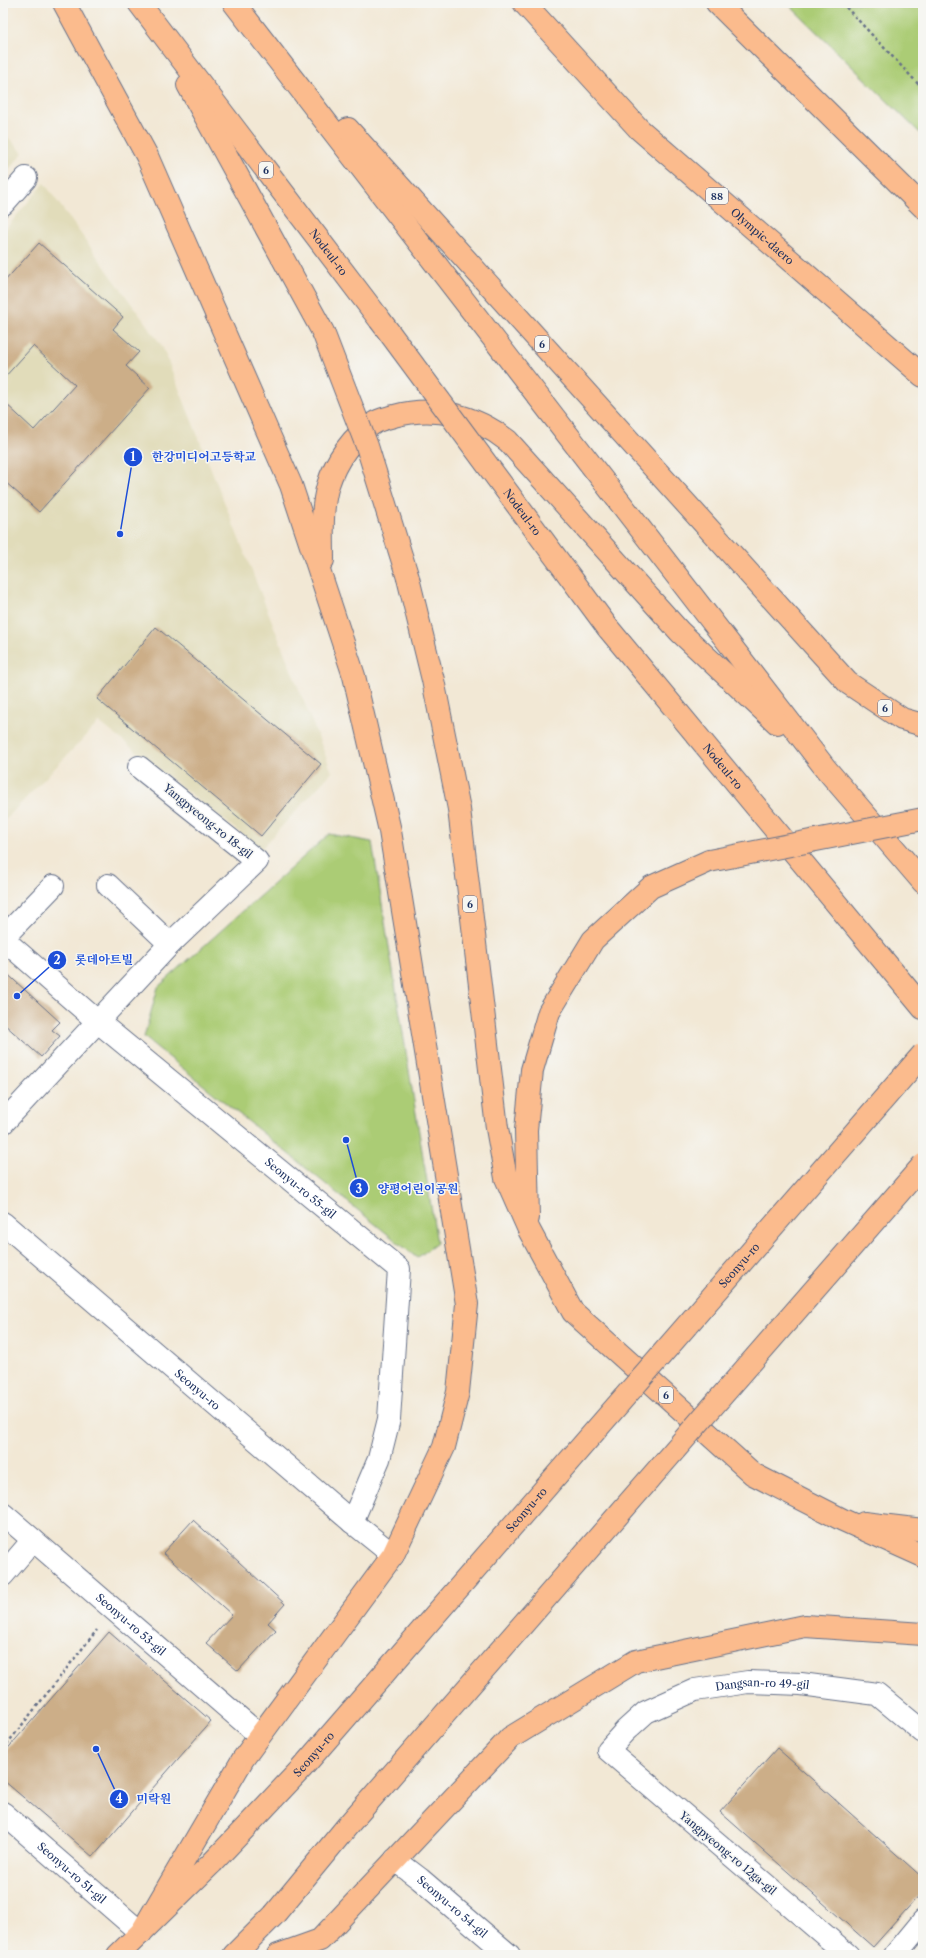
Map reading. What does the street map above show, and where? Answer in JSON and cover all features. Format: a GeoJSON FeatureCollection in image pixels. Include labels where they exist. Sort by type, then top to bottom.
{"type":"FeatureCollection","features":[{"type":"Feature","properties":{"kind":"main road"},"geometry":{"type":"LineString","coordinates":[[64,3],[147,156],[291,485],[354,676],[390,831],[467,1304],[458,1392],[444,1447],[393,1555],[259,1735],[243,1759],[140,1933]]}},
{"type":"Feature","properties":{"kind":"main road"},"geometry":{"type":"LineString","coordinates":[[234,3],[826,769],[923,882]]}},
{"type":"Feature","properties":{"kind":"main road","name":"6"},"geometry":{"type":"LineString","coordinates":[[234,3],[850,685],[902,719],[923,725]]}},
{"type":"Feature","properties":{"kind":"main road","name":"Olympic-daero"},"geometry":{"type":"LineString","coordinates":[[524,3],[639,129],[923,376]]}},
{"type":"Feature","properties":{"kind":"main road"},"geometry":{"type":"LineString","coordinates":[[717,3],[923,207]]}},
{"type":"Feature","properties":{"kind":"main road","name":"6"},"geometry":{"type":"LineString","coordinates":[[145,11],[323,332],[367,446],[408,578],[433,680],[459,809],[497,1128],[506,1178],[528,1230],[573,1312],[753,1474],[843,1520],[923,1530]]}},
{"type":"Feature","properties":{"kind":"main road","name":"Nodeul-ro"},"geometry":{"type":"LineString","coordinates":[[145,11],[380,320],[608,628],[923,1008]]}},
{"type":"Feature","properties":{"kind":"main road"},"geometry":{"type":"LineString","coordinates":[[324,582],[323,511],[328,484],[339,462],[355,438],[375,422],[409,412],[442,411],[473,419],[508,440],[680,632],[826,769]]}},
{"type":"Feature","properties":{"kind":"main road"},"geometry":{"type":"LineString","coordinates":[[528,1230],[526,1130],[532,1070],[549,1012],[593,940],[651,887],[709,861],[923,819]]}},
{"type":"Feature","properties":{"kind":"main road","name":"Seonyu-ro"},"geometry":{"type":"LineString","coordinates":[[118,1955],[212,1863],[301,1768],[923,1054]]}},
{"type":"Feature","properties":{"kind":"main road"},"geometry":{"type":"LineString","coordinates":[[234,1955],[274,1915],[349,1824],[923,1165]]}},
{"type":"Feature","properties":{"kind":"main road"},"geometry":{"type":"LineString","coordinates":[[843,1520],[923,1556]]}},
{"type":"Feature","properties":{"kind":"main road"},"geometry":{"type":"LineString","coordinates":[[278,1955],[320,1940],[510,1738],[636,1661],[805,1626],[923,1634]]}},
{"type":"Feature","properties":{"kind":"street"},"geometry":{"type":"LineString","coordinates":[[3,204],[26,178]]}},
{"type":"Feature","properties":{"kind":"street","name":"Yangpyeong-ro 18-gil"},"geometry":{"type":"LineString","coordinates":[[3,1123],[97,1020],[170,944],[257,861],[139,766]]}},
{"type":"Feature","properties":{"kind":"street"},"geometry":{"type":"LineString","coordinates":[[108,885],[170,944]]}},
{"type":"Feature","properties":{"kind":"street","name":"Seonyu-ro 55-gil"},"geometry":{"type":"LineString","coordinates":[[53,886],[3,939],[97,1020],[399,1268],[388,1419],[379,1459],[352,1522]]}},
{"type":"Feature","properties":{"kind":"street","name":"Seonyu-ro"},"geometry":{"type":"LineString","coordinates":[[3,1223],[352,1522],[393,1555]]}},
{"type":"Feature","properties":{"kind":"street","name":"Seonyu-ro 53-gil"},"geometry":{"type":"LineString","coordinates":[[3,1514],[259,1735]]}},
{"type":"Feature","properties":{"kind":"street"},"geometry":{"type":"LineString","coordinates":[[3,1575],[33,1540]]}},
{"type":"Feature","properties":{"kind":"street","name":"Dangsan-ro 49-gil"},"geometry":{"type":"LineString","coordinates":[[608,1750],[625,1731],[646,1712],[695,1690],[748,1682],[801,1684],[877,1694],[923,1732]]}},
{"type":"Feature","properties":{"kind":"street","name":"Yangpyeong-ro 12ga-gil"},"geometry":{"type":"LineString","coordinates":[[608,1750],[848,1955]]}},
{"type":"Feature","properties":{"kind":"street","name":"Seonyu-ro 51-gil"},"geometry":{"type":"LineString","coordinates":[[3,1812],[140,1933]]}},
{"type":"Feature","properties":{"kind":"street","name":"Seonyu-ro 54-gil"},"geometry":{"type":"LineString","coordinates":[[395,1860],[420,1879],[510,1955]]}},
{"type":"Feature","properties":{"kind":"street"},"geometry":{"type":"LineString","coordinates":[[895,1955],[923,1920]]}},
{"type":"Feature","properties":{"kind":"path"},"geometry":{"type":"LineString","coordinates":[[842,3],[923,89]]}},
{"type":"Feature","properties":{"kind":"path"},"geometry":{"type":"LineString","coordinates":[[3,1749],[113,1609]]}},
{"type":"Feature","properties":{"kind":"shaded area"},"geometry":{"type":"Polygon","coordinates":[[[3,132],[23,153],[3,176],[3,132]]]}},
{"type":"Feature","properties":{"kind":"shaded area"},"geometry":{"type":"Polygon","coordinates":[[[44,183],[162,346],[332,772],[261,849],[99,722],[3,822],[3,232],[44,183]]]}},
{"type":"Feature","properties":{"kind":"green space"},"geometry":{"type":"Polygon","coordinates":[[[787,3],[923,3],[923,136],[787,3]]]}},
{"type":"Feature","properties":{"kind":"green space"},"geometry":{"type":"Polygon","coordinates":[[[329,834],[372,842],[437,1243],[417,1258],[144,1037],[158,987],[329,834]]]}},
{"type":"Feature","properties":{"kind":"building"},"geometry":{"type":"Polygon","coordinates":[[[39,243],[123,317],[113,329],[139,352],[126,366],[150,388],[39,512],[3,480],[3,401],[34,430],[75,385],[33,346],[3,379],[3,283],[39,243]]]}},
{"type":"Feature","properties":{"kind":"building"},"geometry":{"type":"Polygon","coordinates":[[[156,627],[321,764],[261,836],[97,699],[156,627]]]}},
{"type":"Feature","properties":{"kind":"building"},"geometry":{"type":"Polygon","coordinates":[[[3,970],[60,1022],[52,1030],[60,1036],[41,1057],[3,1023],[3,970]]]}},
{"type":"Feature","properties":{"kind":"building"},"geometry":{"type":"Polygon","coordinates":[[[193,1520],[285,1604],[268,1623],[276,1630],[238,1671],[206,1643],[232,1615],[163,1553],[193,1520]]]}},
{"type":"Feature","properties":{"kind":"building"},"geometry":{"type":"Polygon","coordinates":[[[109,1632],[211,1721],[93,1857],[3,1780],[3,1754],[109,1632]]]}},
{"type":"Feature","properties":{"kind":"building"},"geometry":{"type":"Polygon","coordinates":[[[777,1748],[923,1878],[923,1891],[873,1947],[720,1812],[777,1748]]]}},
{"type":"Feature","properties":{"kind":"place","name":"한강미디어고등학교"},"geometry":{"type":"Point","coordinates":[120,534]}},
{"type":"Feature","properties":{"kind":"place","name":"롯데아트빌"},"geometry":{"type":"Point","coordinates":[17,996]}},
{"type":"Feature","properties":{"kind":"place","name":"양평어린이공원"},"geometry":{"type":"Point","coordinates":[346,1140]}},
{"type":"Feature","properties":{"kind":"place","name":"미락원"},"geometry":{"type":"Point","coordinates":[96,1749]}}]}
